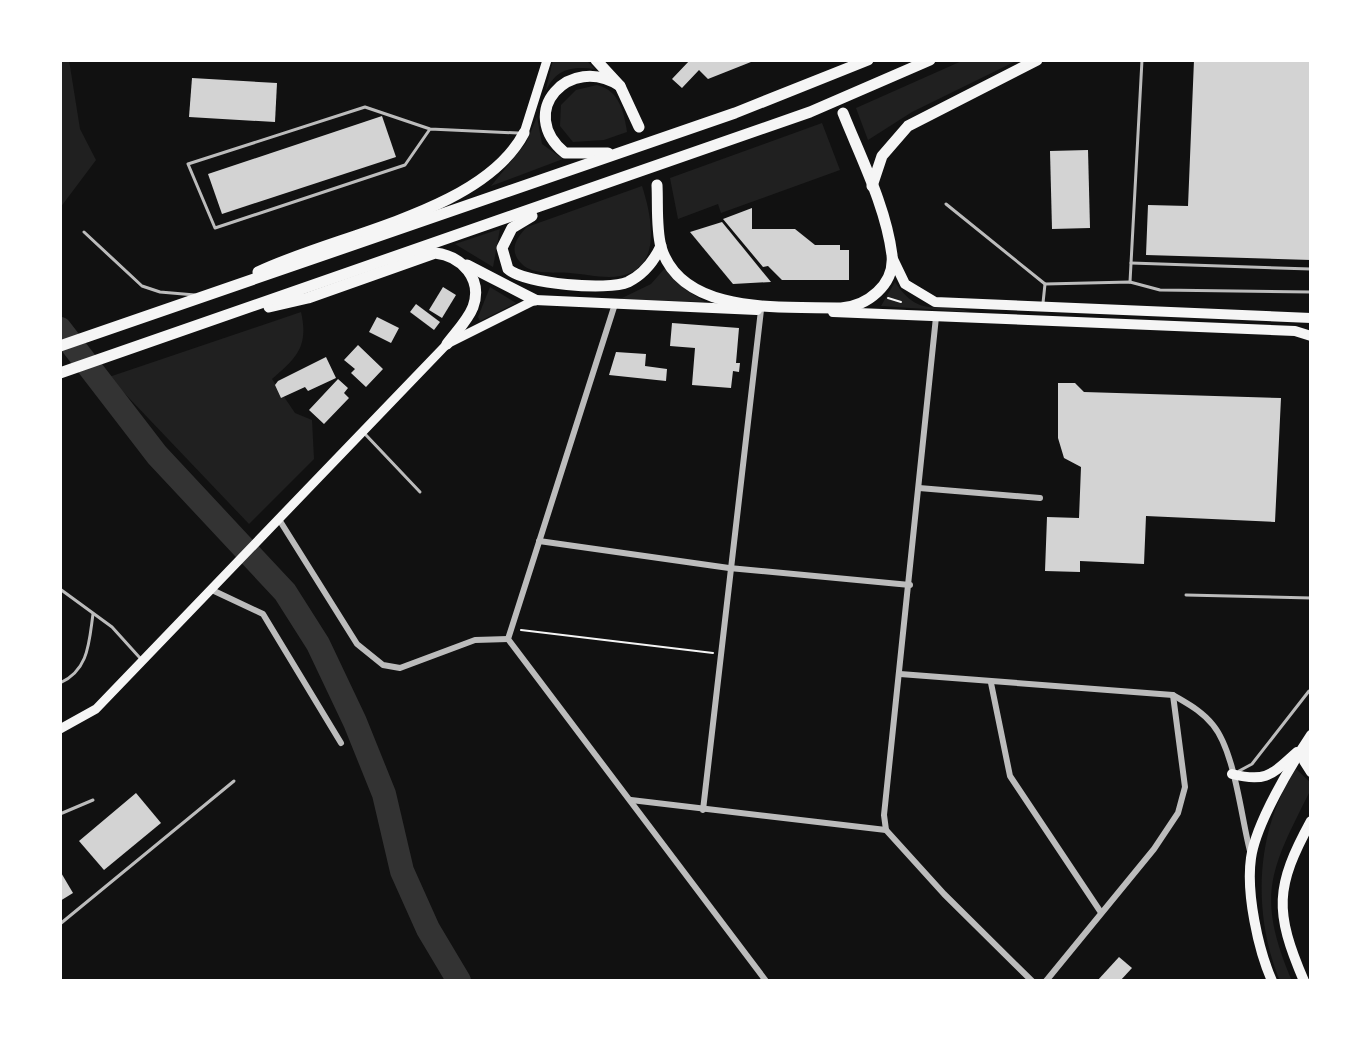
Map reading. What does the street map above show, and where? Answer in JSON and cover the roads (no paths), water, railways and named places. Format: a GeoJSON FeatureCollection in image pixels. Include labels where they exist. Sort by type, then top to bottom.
{"type":"FeatureCollection","features":[{"type":"Feature","properties":{"kind":"highway"},"geometry":{"type":"LineString","coordinates":[[596,60],[620,86],[639,127]]}},
{"type":"Feature","properties":{"kind":"highway"},"geometry":{"type":"LineString","coordinates":[[841,72],[861,60]]}},
{"type":"Feature","properties":{"kind":"highway"},"geometry":{"type":"LineString","coordinates":[[60,346],[627,151],[868,60]]}},
{"type":"Feature","properties":{"kind":"highway"},"geometry":{"type":"LineString","coordinates":[[60,373],[810,112],[930,60]]}},
{"type":"Feature","properties":{"kind":"highway"},"geometry":{"type":"LineString","coordinates":[[872,186],[882,156],[908,126],[1037,60]]}},
{"type":"Feature","properties":{"kind":"highway"},"geometry":{"type":"LineString","coordinates":[[620,86],[598,74],[569,81],[548,102],[545,116],[547,131],[565,153],[627,151]]}},
{"type":"Feature","properties":{"kind":"highway"},"geometry":{"type":"LineString","coordinates":[[657,185],[661,246],[681,275],[714,298],[728,304],[856,306],[881,288],[890,269],[892,255],[872,186],[843,113]]}},
{"type":"Feature","properties":{"kind":"highway"},"geometry":{"type":"LineString","coordinates":[[207,296],[296,254],[449,201],[497,171],[524,133]]}},
{"type":"Feature","properties":{"kind":"highway"},"geometry":{"type":"LineString","coordinates":[[559,201],[512,228],[505,237],[503,259],[517,277],[618,286],[640,275],[661,246]]}},
{"type":"Feature","properties":{"kind":"highway"},"geometry":{"type":"LineString","coordinates":[[214,319],[308,298],[435,253],[459,261],[535,300]]}},
{"type":"Feature","properties":{"kind":"highway"},"geometry":{"type":"LineString","coordinates":[[447,344],[470,313],[475,298],[474,281],[459,261]]}},
{"type":"Feature","properties":{"kind":"main road"},"geometry":{"type":"LineString","coordinates":[[524,133],[547,60]]}},
{"type":"Feature","properties":{"kind":"main road"},"geometry":{"type":"LineString","coordinates":[[892,255],[905,284],[927,299],[1311,318]]}},
{"type":"Feature","properties":{"kind":"main road"},"geometry":{"type":"LineString","coordinates":[[60,729],[96,709],[267,535],[447,344],[535,300],[761,310],[805,307],[852,315],[1295,331],[1311,336]]}},
{"type":"Feature","properties":{"kind":"main road"},"geometry":{"type":"LineString","coordinates":[[1272,981],[1256,928],[1251,858],[1276,791],[1311,735]]}},
{"type":"Feature","properties":{"kind":"main road"},"geometry":{"type":"LineString","coordinates":[[1232,774],[1255,780],[1270,775],[1304,745]]}},
{"type":"Feature","properties":{"kind":"main road"},"geometry":{"type":"LineString","coordinates":[[1304,745],[1304,761],[1311,772]]}},
{"type":"Feature","properties":{"kind":"main road"},"geometry":{"type":"LineString","coordinates":[[1304,981],[1288,934],[1281,894],[1289,862],[1311,821]]}},
{"type":"Feature","properties":{"kind":"street"},"geometry":{"type":"LineString","coordinates":[[508,639],[615,303]]}},
{"type":"Feature","properties":{"kind":"street"},"geometry":{"type":"LineString","coordinates":[[703,810],[761,310]]}},
{"type":"Feature","properties":{"kind":"street"},"geometry":{"type":"LineString","coordinates":[[936,317],[884,815],[886,830],[944,894],[1032,981]]}},
{"type":"Feature","properties":{"kind":"street"},"geometry":{"type":"LineString","coordinates":[[919,488],[1040,498]]}},
{"type":"Feature","properties":{"kind":"street"},"geometry":{"type":"LineString","coordinates":[[280,521],[357,644],[383,665],[400,668],[475,640],[508,639]]}},
{"type":"Feature","properties":{"kind":"street"},"geometry":{"type":"LineString","coordinates":[[539,541],[729,568],[910,585]]}},
{"type":"Feature","properties":{"kind":"street"},"geometry":{"type":"LineString","coordinates":[[212,590],[263,614],[341,743]]}},
{"type":"Feature","properties":{"kind":"street"},"geometry":{"type":"LineString","coordinates":[[508,639],[766,981]]}},
{"type":"Feature","properties":{"kind":"street"},"geometry":{"type":"LineString","coordinates":[[900,674],[1173,695],[1198,709],[1215,727],[1232,774],[1251,858]]}},
{"type":"Feature","properties":{"kind":"street"},"geometry":{"type":"LineString","coordinates":[[991,683],[1010,776],[1100,911]]}},
{"type":"Feature","properties":{"kind":"street"},"geometry":{"type":"LineString","coordinates":[[1046,981],[1168,830],[1183,800],[1184,773],[1173,695]]}},
{"type":"Feature","properties":{"kind":"street"},"geometry":{"type":"LineString","coordinates":[[631,800],[886,830]]}},
{"type":"Feature","properties":{"kind":"lane"},"geometry":{"type":"LineString","coordinates":[[1130,282],[1142,60]]}},
{"type":"Feature","properties":{"kind":"lane"},"geometry":{"type":"LineString","coordinates":[[430,129],[405,165],[215,228],[188,164],[365,107],[430,129],[524,133]]}},
{"type":"Feature","properties":{"kind":"lane"},"geometry":{"type":"LineString","coordinates":[[946,204],[1045,284],[1130,282],[1160,290],[1311,292]]}},
{"type":"Feature","properties":{"kind":"lane"},"geometry":{"type":"LineString","coordinates":[[84,232],[150,290],[207,296]]}},
{"type":"Feature","properties":{"kind":"lane"},"geometry":{"type":"LineString","coordinates":[[1131,263],[1311,269]]}},
{"type":"Feature","properties":{"kind":"lane"},"geometry":{"type":"LineString","coordinates":[[1043,307],[1045,284]]}},
{"type":"Feature","properties":{"kind":"lane"},"geometry":{"type":"LineString","coordinates":[[363,432],[420,492]]}},
{"type":"Feature","properties":{"kind":"lane"},"geometry":{"type":"LineString","coordinates":[[60,589],[112,627],[143,661]]}},
{"type":"Feature","properties":{"kind":"lane"},"geometry":{"type":"LineString","coordinates":[[1186,595],[1311,598]]}},
{"type":"Feature","properties":{"kind":"lane"},"geometry":{"type":"LineString","coordinates":[[60,683],[75,675],[84,663],[93,614]]}},
{"type":"Feature","properties":{"kind":"lane"},"geometry":{"type":"LineString","coordinates":[[1232,774],[1252,764],[1309,691]]}},
{"type":"Feature","properties":{"kind":"lane"},"geometry":{"type":"LineString","coordinates":[[60,924],[234,781]]}},
{"type":"Feature","properties":{"kind":"lane"},"geometry":{"type":"LineString","coordinates":[[60,814],[93,800]]}},
{"type":"Feature","properties":{"kind":"waterway"},"geometry":{"type":"LineString","coordinates":[[60,329],[157,455],[285,592],[318,644],[355,722],[384,794],[402,871],[428,929],[459,981]]}}]}
